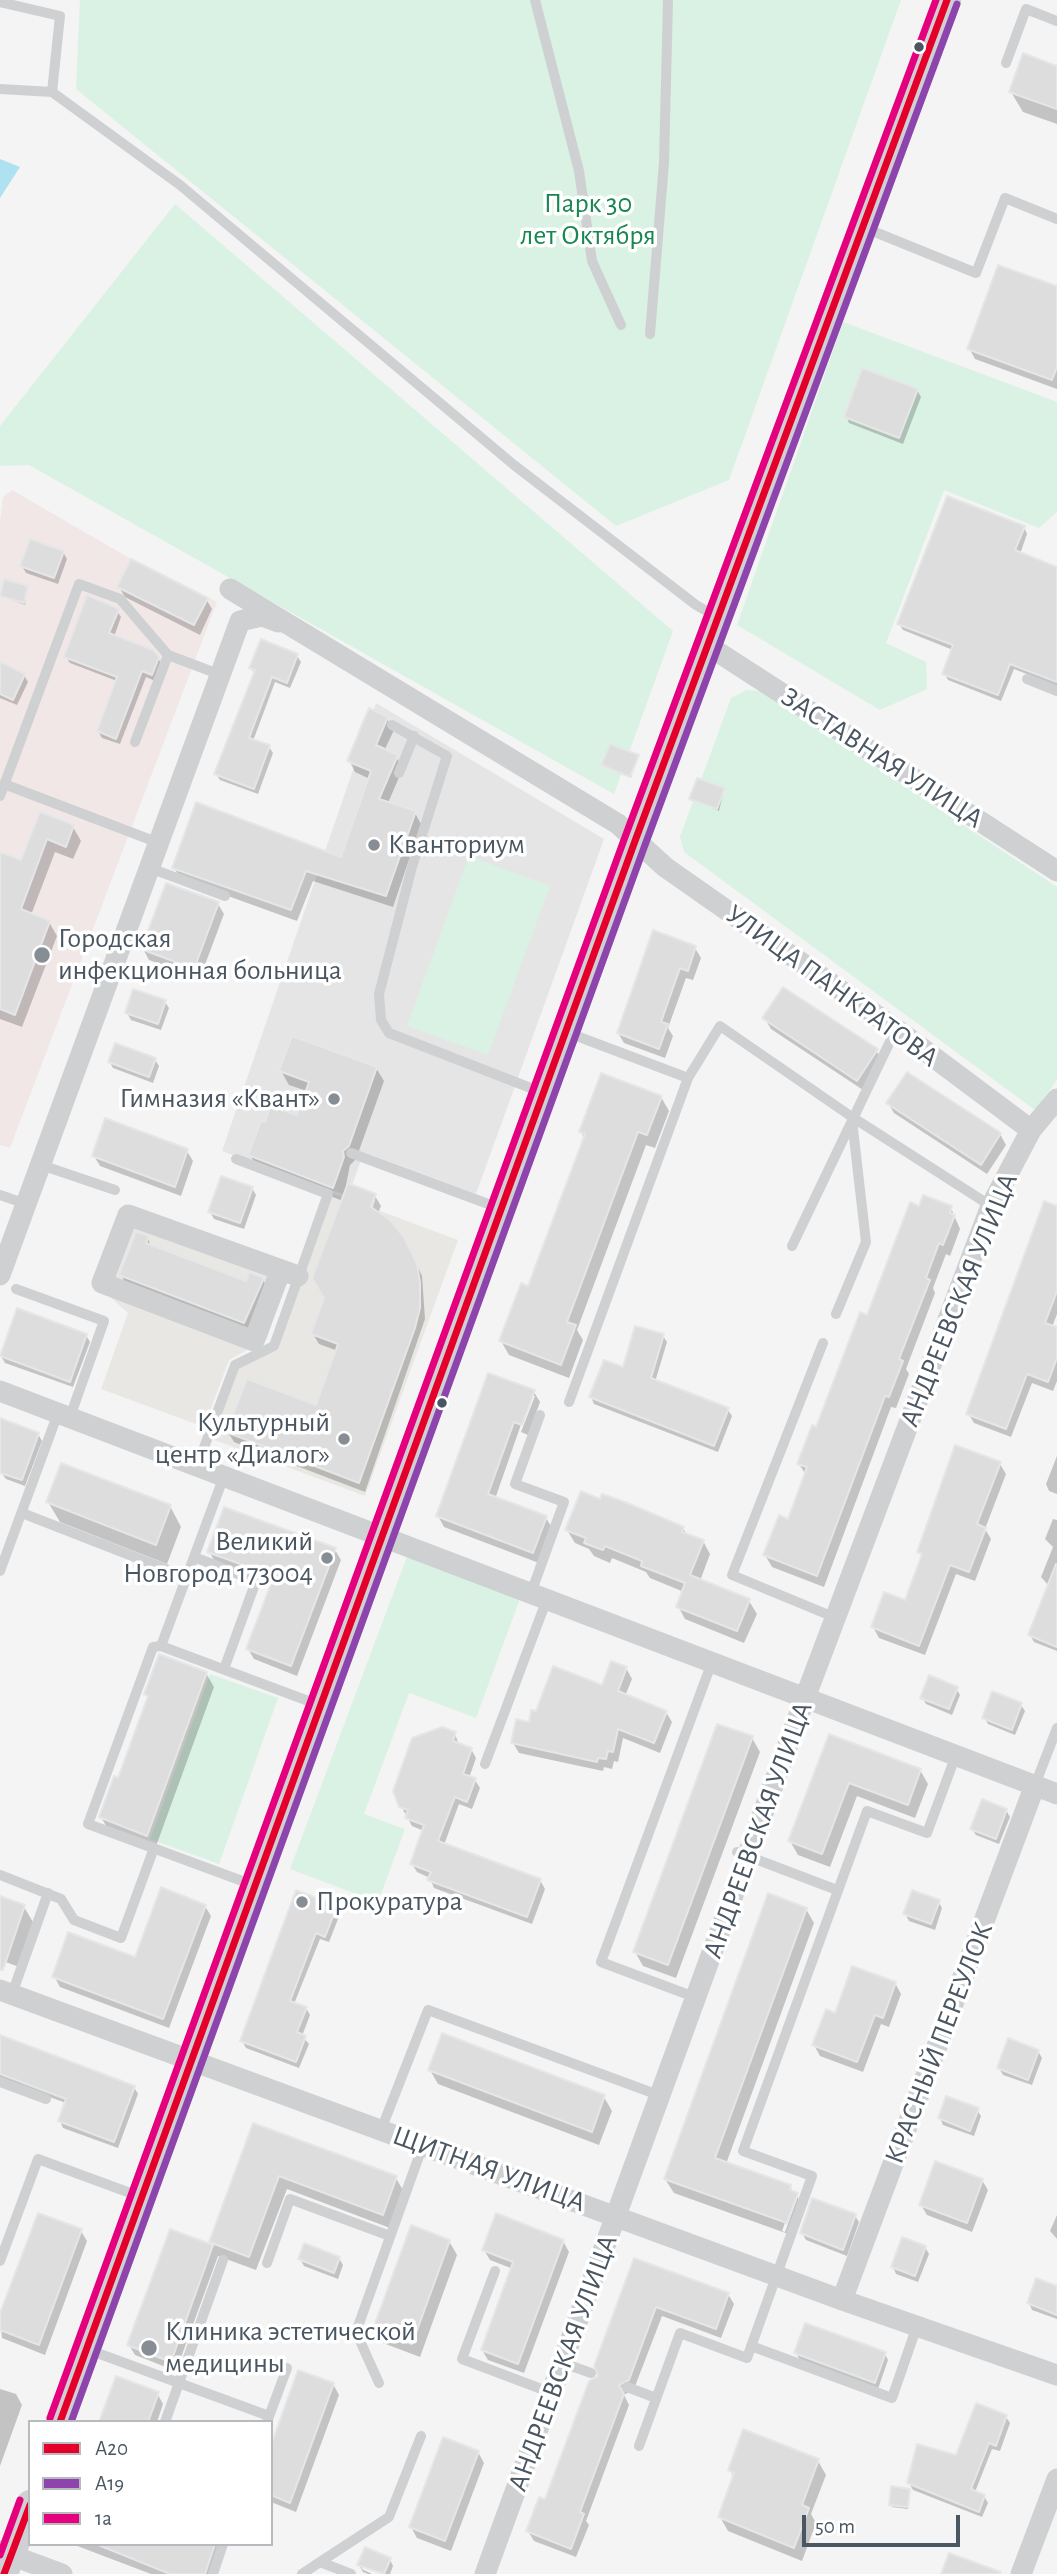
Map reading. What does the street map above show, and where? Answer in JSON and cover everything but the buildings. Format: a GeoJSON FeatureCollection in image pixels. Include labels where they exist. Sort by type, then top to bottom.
{"type":"FeatureCollection","features":[{"type":"Feature","properties":{"kind":"main road"},"geometry":{"type":"LineString","coordinates":[[61,2420],[717,617],[947,0]]}},
{"type":"Feature","properties":{"kind":"main road"},"geometry":{"type":"LineString","coordinates":[[5,2560],[28,2508]]}},
{"type":"Feature","properties":{"kind":"street"},"geometry":{"type":"LineString","coordinates":[[230,589],[286,624]]}},
{"type":"Feature","properties":{"kind":"street"},"geometry":{"type":"LineString","coordinates":[[8,1282],[26,1205],[240,621],[262,616],[286,624]]}},
{"type":"Feature","properties":{"kind":"street","name":"УЛИЦА ПАНКРАТОВА"},"geometry":{"type":"LineString","coordinates":[[286,624],[618,824],[665,867],[896,1029],[1031,1130]]}},
{"type":"Feature","properties":{"kind":"street","name":"ЗАСТАВНАЯ УЛИЦА"},"geometry":{"type":"LineString","coordinates":[[707,645],[1057,871]]}},
{"type":"Feature","properties":{"kind":"street","name":"АНДРЕЕВСКАЯ УЛИЦА"},"geometry":{"type":"LineString","coordinates":[[485,2574],[661,2096],[743,1854],[836,1618],[991,1206],[1031,1130],[1057,1099]]}},
{"type":"Feature","properties":{"kind":"street"},"geometry":{"type":"LineString","coordinates":[[128,1215],[289,1274],[254,1341],[102,1283],[128,1215]]}},
{"type":"Feature","properties":{"kind":"street"},"geometry":{"type":"LineString","coordinates":[[0,1391],[1057,1794]]}},
{"type":"Feature","properties":{"kind":"street","name":"КРАСНЫЙ ПЕРЕУЛОК"},"geometry":{"type":"LineString","coordinates":[[842,2300],[1035,1785]]}},
{"type":"Feature","properties":{"kind":"street","name":"ЩИТНАЯ УЛИЦА"},"geometry":{"type":"LineString","coordinates":[[6,1992],[777,2277],[1057,2375]]}},
{"type":"Feature","properties":{"kind":"street"},"geometry":{"type":"LineString","coordinates":[[1021,2574],[1057,2479]]}},
{"type":"Feature","properties":{"kind":"street"},"geometry":{"type":"LineString","coordinates":[[5,2560],[62,2574]]}},
{"type":"Feature","properties":{"kind":"lane"},"geometry":{"type":"LineString","coordinates":[[535,0],[579,171],[592,261],[621,325]]}},
{"type":"Feature","properties":{"kind":"lane"},"geometry":{"type":"LineString","coordinates":[[650,334],[664,163],[668,0]]}},
{"type":"Feature","properties":{"kind":"lane"},"geometry":{"type":"LineString","coordinates":[[0,2],[60,16],[52,92]]}},
{"type":"Feature","properties":{"kind":"lane"},"geometry":{"type":"LineString","coordinates":[[1006,62],[1026,9],[1057,21]]}},
{"type":"Feature","properties":{"kind":"lane"},"geometry":{"type":"LineString","coordinates":[[0,89],[52,92],[180,185],[514,465],[696,605],[717,617]]}},
{"type":"Feature","properties":{"kind":"lane"},"geometry":{"type":"LineString","coordinates":[[863,227],[976,273],[1005,198],[1057,219]]}},
{"type":"Feature","properties":{"kind":"lane"},"geometry":{"type":"LineString","coordinates":[[0,796],[79,584],[120,599],[168,655],[221,675]]}},
{"type":"Feature","properties":{"kind":"lane"},"geometry":{"type":"LineString","coordinates":[[230,589],[240,621]]}},
{"type":"Feature","properties":{"kind":"lane"},"geometry":{"type":"LineString","coordinates":[[135,742],[168,655]]}},
{"type":"Feature","properties":{"kind":"lane"},"geometry":{"type":"LineString","coordinates":[[1027,679],[1057,691]]}},
{"type":"Feature","properties":{"kind":"lane"},"geometry":{"type":"LineString","coordinates":[[392,725],[447,756],[412,867],[379,994],[382,1020],[390,1033],[544,1093]]}},
{"type":"Feature","properties":{"kind":"lane"},"geometry":{"type":"LineString","coordinates":[[399,773],[414,736]]}},
{"type":"Feature","properties":{"kind":"lane"},"geometry":{"type":"LineString","coordinates":[[4,784],[159,843]]}},
{"type":"Feature","properties":{"kind":"lane"},"geometry":{"type":"LineString","coordinates":[[150,868],[225,896]]}},
{"type":"Feature","properties":{"kind":"lane"},"geometry":{"type":"LineString","coordinates":[[569,1402],[688,1079],[719,1026],[852,1117],[991,1206]]}},
{"type":"Feature","properties":{"kind":"lane"},"geometry":{"type":"LineString","coordinates":[[792,1245],[896,1029]]}},
{"type":"Feature","properties":{"kind":"lane"},"geometry":{"type":"LineString","coordinates":[[566,1032],[688,1079]]}},
{"type":"Feature","properties":{"kind":"lane"},"geometry":{"type":"LineString","coordinates":[[836,1314],[866,1242],[852,1117]]}},
{"type":"Feature","properties":{"kind":"lane"},"geometry":{"type":"LineString","coordinates":[[351,1153],[501,1209]]}},
{"type":"Feature","properties":{"kind":"lane"},"geometry":{"type":"LineString","coordinates":[[197,1466],[235,1364],[274,1346],[289,1274],[328,1194],[236,1159]]}},
{"type":"Feature","properties":{"kind":"lane"},"geometry":{"type":"LineString","coordinates":[[41,1165],[116,1190]]}},
{"type":"Feature","properties":{"kind":"lane"},"geometry":{"type":"LineString","coordinates":[[0,1195],[26,1205]]}},
{"type":"Feature","properties":{"kind":"lane"},"geometry":{"type":"LineString","coordinates":[[0,1571],[104,1321],[8,1282]]}},
{"type":"Feature","properties":{"kind":"lane"},"geometry":{"type":"LineString","coordinates":[[823,1343],[732,1575],[836,1618]]}},
{"type":"Feature","properties":{"kind":"lane"},"geometry":{"type":"LineString","coordinates":[[485,1764],[539,1596],[564,1502],[515,1484],[540,1415]]}},
{"type":"Feature","properties":{"kind":"lane"},"geometry":{"type":"LineString","coordinates":[[161,1646],[224,1476]]}},
{"type":"Feature","properties":{"kind":"lane"},"geometry":{"type":"LineString","coordinates":[[22,1513],[186,1577]]}},
{"type":"Feature","properties":{"kind":"lane"},"geometry":{"type":"LineString","coordinates":[[194,1557],[256,1581],[224,1669]]}},
{"type":"Feature","properties":{"kind":"lane"},"geometry":{"type":"LineString","coordinates":[[255,1886],[88,1824],[153,1647],[161,1646],[322,1706]]}},
{"type":"Feature","properties":{"kind":"lane"},"geometry":{"type":"LineString","coordinates":[[696,1998],[601,1962],[712,1662]]}},
{"type":"Feature","properties":{"kind":"lane"},"geometry":{"type":"LineString","coordinates":[[1035,1785],[1057,1728]]}},
{"type":"Feature","properties":{"kind":"lane"},"geometry":{"type":"LineString","coordinates":[[639,2446],[680,2333],[747,2358],[812,2176],[743,2151],[867,1811],[927,1833],[956,1755]]}},
{"type":"Feature","properties":{"kind":"lane"},"geometry":{"type":"LineString","coordinates":[[0,1875],[61,1899],[74,1920],[121,1938],[154,1848]]}},
{"type":"Feature","properties":{"kind":"lane"},"geometry":{"type":"LineString","coordinates":[[743,1854],[837,1890]]}},
{"type":"Feature","properties":{"kind":"lane"},"geometry":{"type":"LineString","coordinates":[[6,1992],[48,1893]]}},
{"type":"Feature","properties":{"kind":"lane"},"geometry":{"type":"LineString","coordinates":[[382,2130],[428,2010],[661,2096]]}},
{"type":"Feature","properties":{"kind":"lane"},"geometry":{"type":"LineString","coordinates":[[0,2082],[46,2099]]}},
{"type":"Feature","properties":{"kind":"lane"},"geometry":{"type":"LineString","coordinates":[[379,2383],[356,2332],[423,2145]]}},
{"type":"Feature","properties":{"kind":"lane"},"geometry":{"type":"LineString","coordinates":[[0,2261],[38,2159],[141,2197]]}},
{"type":"Feature","properties":{"kind":"lane"},"geometry":{"type":"LineString","coordinates":[[267,2263],[290,2199],[390,2236]]}},
{"type":"Feature","properties":{"kind":"lane"},"geometry":{"type":"LineString","coordinates":[[166,2420],[223,2260]]}},
{"type":"Feature","properties":{"kind":"lane"},"geometry":{"type":"LineString","coordinates":[[495,2271],[462,2359],[552,2393]]}},
{"type":"Feature","properties":{"kind":"lane"},"geometry":{"type":"LineString","coordinates":[[751,2346],[892,2398],[917,2326]]}},
{"type":"Feature","properties":{"kind":"lane"},"geometry":{"type":"LineString","coordinates":[[86,2349],[268,2419],[287,2368]]}},
{"type":"Feature","properties":{"kind":"lane"},"geometry":{"type":"LineString","coordinates":[[563,2363],[591,2373]]}},
{"type":"Feature","properties":{"kind":"lane"},"geometry":{"type":"LineString","coordinates":[[627,2387],[656,2398]]}},
{"type":"Feature","properties":{"kind":"lane"},"geometry":{"type":"LineString","coordinates":[[302,2574],[389,2517],[421,2436]]}},
{"type":"Feature","properties":{"kind":"lane"},"geometry":{"type":"LineString","coordinates":[[213,2574],[222,2546]]}},
{"type":"Feature","properties":{"kind":"lane"},"geometry":{"type":"LineString","coordinates":[[320,2562],[351,2574]]}},
{"type":"Feature","properties":{"kind":"shaded area","name":"Городская инфекционная больница"},"geometry":{"type":"Polygon","coordinates":[[[12,490],[131,559],[217,602],[10,1148],[0,1145],[0,522],[3,497],[12,490]]]}},
{"type":"Feature","properties":{"kind":"shaded area"},"geometry":{"type":"Polygon","coordinates":[[[376,703],[604,839],[476,1194],[364,1152],[348,1196],[222,1151],[376,703]]]}},
{"type":"Feature","properties":{"kind":"shaded area"},"geometry":{"type":"Polygon","coordinates":[[[332,1193],[458,1240],[365,1496],[212,1439],[238,1367],[278,1350],[332,1193]]]}},
{"type":"Feature","properties":{"kind":"shaded area"},"geometry":{"type":"Polygon","coordinates":[[[126,1212],[288,1271],[267,1339],[229,1360],[204,1427],[101,1389],[128,1313],[98,1286],[126,1212]]]}},
{"type":"Feature","properties":{"kind":"green space","name":"Парк 30 лет Октября"},"geometry":{"type":"Polygon","coordinates":[[[80,0],[901,0],[729,480],[616,526],[76,89],[80,0]]]}},
{"type":"Feature","properties":{"kind":"green space"},"geometry":{"type":"Polygon","coordinates":[[[175,204],[673,631],[614,794],[29,465],[0,466],[0,426],[175,204]]]}},
{"type":"Feature","properties":{"kind":"green space"},"geometry":{"type":"Polygon","coordinates":[[[843,322],[1057,402],[1057,512],[1039,528],[944,490],[886,643],[926,662],[927,689],[880,710],[737,625],[843,322]]]}},
{"type":"Feature","properties":{"kind":"green space"},"geometry":{"type":"Polygon","coordinates":[[[747,690],[761,691],[1057,887],[1057,1080],[1035,1110],[684,852],[680,837],[731,698],[747,690]]]}},
{"type":"Feature","properties":{"kind":"green space"},"geometry":{"type":"Polygon","coordinates":[[[469,856],[550,886],[488,1055],[407,1026],[469,856]]]}},
{"type":"Feature","properties":{"kind":"green space"},"geometry":{"type":"Polygon","coordinates":[[[408,1554],[521,1596],[476,1718],[409,1693],[364,1814],[405,1829],[378,1902],[290,1869],[408,1554]]]}},
{"type":"Feature","properties":{"kind":"green space"},"geometry":{"type":"Polygon","coordinates":[[[210,1674],[278,1698],[219,1864],[150,1839],[210,1674]]]}},
{"type":"Feature","properties":{"kind":"water"},"geometry":{"type":"Polygon","coordinates":[[[0,159],[20,167],[0,198],[0,159]]]}},
{"type":"Feature","properties":{"kind":"transit line","name":"1a"},"geometry":{"type":"LineString","coordinates":[[50,2418],[625,837],[936,0]]}},
{"type":"Feature","properties":{"kind":"transit line","name":"А20"},"geometry":{"type":"LineString","coordinates":[[61,2420],[635,841],[947,0]]}},
{"type":"Feature","properties":{"kind":"transit line","name":"A19"},"geometry":{"type":"LineString","coordinates":[[72,2420],[645,845],[957,4]]}},
{"type":"Feature","properties":{"kind":"transit line","name":"1a"},"geometry":{"type":"LineString","coordinates":[[0,2555],[20,2500]]}},
{"type":"Feature","properties":{"kind":"transit line","name":"А20"},"geometry":{"type":"LineString","coordinates":[[4,2574],[28,2510]]}},
{"type":"Feature","properties":{"kind":"place","name":"Кванториум"},"geometry":{"type":"Point","coordinates":[374,845]}},
{"type":"Feature","properties":{"kind":"place","name":"Городская инфекционная больница"},"geometry":{"type":"Point","coordinates":[42,955]}},
{"type":"Feature","properties":{"kind":"place","name":"Гимназия «Квант»"},"geometry":{"type":"Point","coordinates":[334,1099]}},
{"type":"Feature","properties":{"kind":"place","name":"Культурный центр «Диалог»"},"geometry":{"type":"Point","coordinates":[344,1439]}},
{"type":"Feature","properties":{"kind":"place","name":"Великий Новгород 173004"},"geometry":{"type":"Point","coordinates":[327,1558]}},
{"type":"Feature","properties":{"kind":"place","name":"Прокуратура"},"geometry":{"type":"Point","coordinates":[302,1902]}},
{"type":"Feature","properties":{"kind":"place","name":"Клиника эстетической медицины"},"geometry":{"type":"Point","coordinates":[149,2348]}}]}
